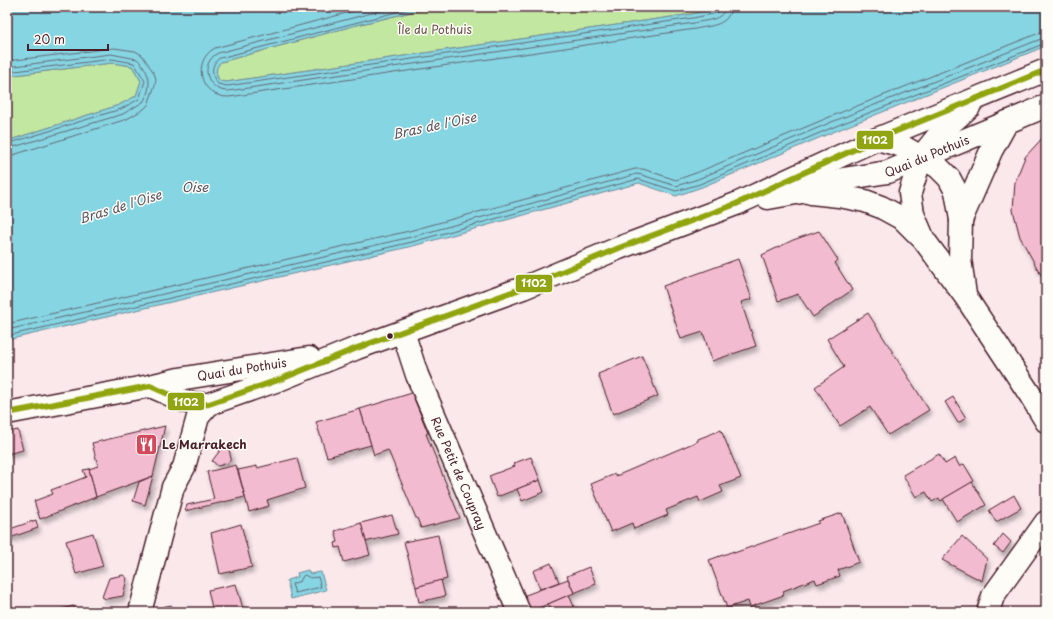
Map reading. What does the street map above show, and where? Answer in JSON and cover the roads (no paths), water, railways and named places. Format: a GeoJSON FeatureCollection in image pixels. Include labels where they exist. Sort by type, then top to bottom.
{"type":"FeatureCollection","features":[{"type":"Feature","properties":{"kind":"main road","name":"Quai du Pothuis"},"geometry":{"type":"LineString","coordinates":[[198,405],[281,379],[357,348],[516,291],[619,248],[736,204],[877,139],[1046,70]]}},
{"type":"Feature","properties":{"kind":"main road"},"geometry":{"type":"LineString","coordinates":[[982,96],[942,131],[921,157],[910,193],[914,214],[924,240],[965,296],[1031,396],[1046,422]]}},
{"type":"Feature","properties":{"kind":"main road","name":"Quai du Pothuis"},"geometry":{"type":"LineString","coordinates":[[736,204],[802,192],[843,179],[888,172],[1046,106]]}},
{"type":"Feature","properties":{"kind":"main road"},"geometry":{"type":"LineString","coordinates":[[961,220],[991,151],[1007,122]]}},
{"type":"Feature","properties":{"kind":"main road"},"geometry":{"type":"LineString","coordinates":[[877,139],[902,146],[938,167],[949,178],[956,191],[961,220],[960,259],[965,296]]}},
{"type":"Feature","properties":{"kind":"main road","name":"Quai du Pothuis"},"geometry":{"type":"LineString","coordinates":[[802,192],[839,196],[865,201],[881,207],[903,219],[924,240]]}},
{"type":"Feature","properties":{"kind":"main road","name":"Rue Petit de Coupray"},"geometry":{"type":"LineString","coordinates":[[403,332],[417,375],[519,612]]}},
{"type":"Feature","properties":{"kind":"main road","name":"Quai du Pothuis"},"geometry":{"type":"LineString","coordinates":[[7,413],[150,386],[179,379],[300,360],[357,348]]}},
{"type":"Feature","properties":{"kind":"main road"},"geometry":{"type":"LineString","coordinates":[[140,612],[172,487],[171,464],[182,423],[198,405],[207,382],[232,371]]}},
{"type":"Feature","properties":{"kind":"main road"},"geometry":{"type":"LineString","coordinates":[[179,379],[188,384],[198,405]]}},
{"type":"Feature","properties":{"kind":"main road"},"geometry":{"type":"LineString","coordinates":[[150,386],[198,405]]}},
{"type":"Feature","properties":{"kind":"main road"},"geometry":{"type":"LineString","coordinates":[[988,612],[992,596],[1046,522]]}},
{"type":"Feature","properties":{"kind":"water","name":"Oise"},"geometry":{"type":"Polygon","coordinates":[[[7,7],[432,7],[353,26],[221,62],[217,69],[218,79],[226,82],[692,14],[724,7],[1046,7],[1046,46],[702,187],[676,196],[639,183],[413,246],[7,340],[7,141],[119,105],[136,96],[141,81],[132,66],[112,63],[7,76],[7,7]]]}},
{"type":"Feature","properties":{"kind":"water"},"geometry":{"type":"Polygon","coordinates":[[[308,570],[310,574],[321,572],[326,590],[291,599],[287,580],[298,577],[297,573],[308,570]]]}},
{"type":"Feature","properties":{"kind":"place","name":"Le Marrakech"},"geometry":{"type":"Point","coordinates":[146,444]}},
{"type":"Feature","properties":{"kind":"park label","name":"Île du Pothuis"},"geometry":{"type":"Point","coordinates":[435,29]}},
{"type":"Feature","properties":{"kind":"water label","name":"Bras de l'Oise"},"geometry":{"type":"Point","coordinates":[434,125]}},
{"type":"Feature","properties":{"kind":"water label","name":"Bras de l'Oise"},"geometry":{"type":"Point","coordinates":[120,206]}}]}
